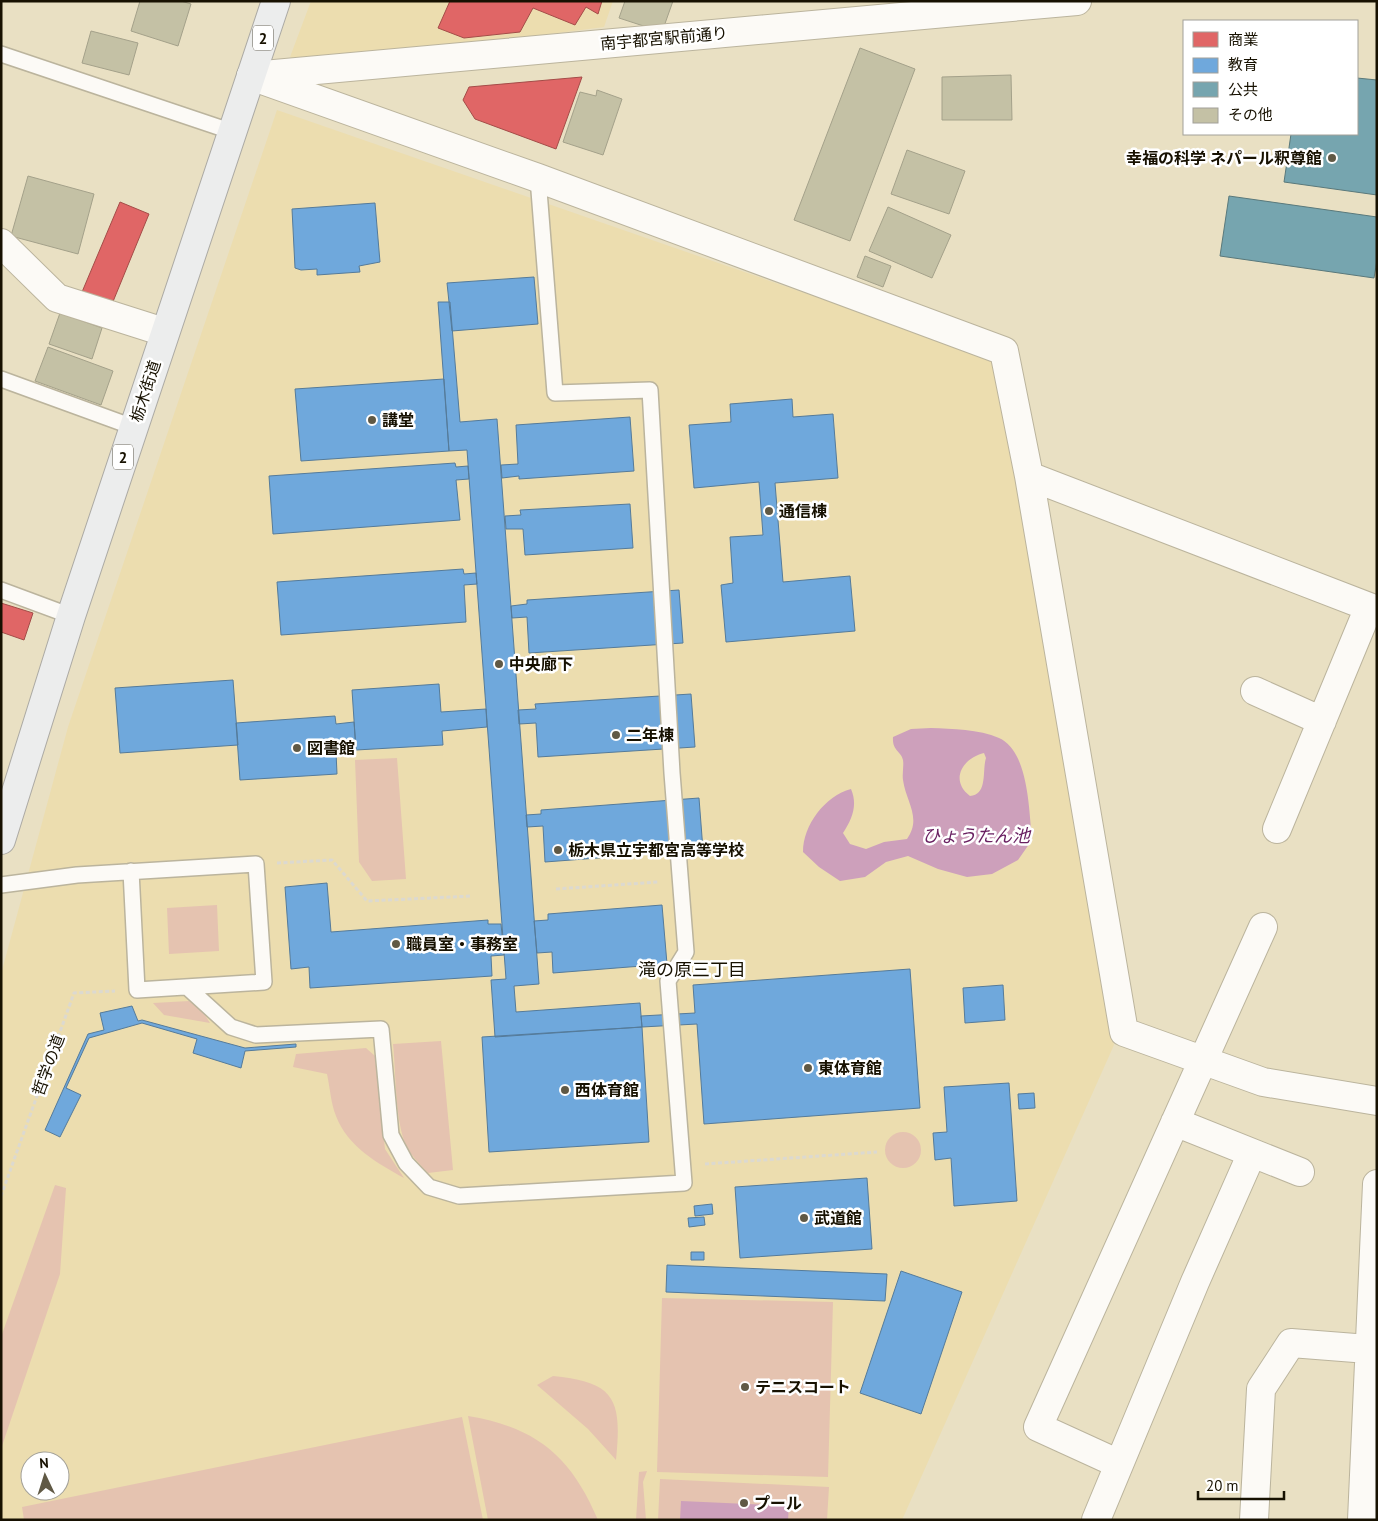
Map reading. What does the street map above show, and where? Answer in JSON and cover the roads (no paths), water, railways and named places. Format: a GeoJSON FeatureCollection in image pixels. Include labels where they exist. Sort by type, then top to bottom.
{"type":"FeatureCollection","features":[{"type":"Feature","properties":{"kind":"main road","name":"栃木街道"},"geometry":{"type":"LineString","coordinates":[[1,840],[71,616],[164,332],[276,1]]}},
{"type":"Feature","properties":{"kind":"street","name":"南宇都宮駅前通り"},"geometry":{"type":"LineString","coordinates":[[251,76],[1077,1]]}},
{"type":"Feature","properties":{"kind":"street"},"geometry":{"type":"LineString","coordinates":[[251,76],[538,178],[1004,352],[1028,476],[1124,1032],[1263,1082],[1377,1101]]}},
{"type":"Feature","properties":{"kind":"street"},"geometry":{"type":"LineString","coordinates":[[1,243],[57,298],[164,332]]}},
{"type":"Feature","properties":{"kind":"street"},"geometry":{"type":"LineString","coordinates":[[1028,476],[1373,608],[1322,721],[1277,829]]}},
{"type":"Feature","properties":{"kind":"street"},"geometry":{"type":"LineString","coordinates":[[1255,691],[1322,721]]}},
{"type":"Feature","properties":{"kind":"street"},"geometry":{"type":"LineString","coordinates":[[1119,1464],[1038,1427],[1262,927]]}},
{"type":"Feature","properties":{"kind":"street"},"geometry":{"type":"LineString","coordinates":[[1175,1122],[1300,1172]]}},
{"type":"Feature","properties":{"kind":"street"},"geometry":{"type":"LineString","coordinates":[[1096,1520],[1252,1153]]}},
{"type":"Feature","properties":{"kind":"street"},"geometry":{"type":"LineString","coordinates":[[1362,1520],[1368,1349],[1377,1184]]}},
{"type":"Feature","properties":{"kind":"street"},"geometry":{"type":"LineString","coordinates":[[1254,1520],[1261,1389],[1291,1343],[1368,1349]]}},
{"type":"Feature","properties":{"kind":"lane"},"geometry":{"type":"LineString","coordinates":[[1,54],[233,132]]}},
{"type":"Feature","properties":{"kind":"lane"},"geometry":{"type":"LineString","coordinates":[[187,987],[231,1027],[256,1035],[381,1029],[391,1135],[406,1163],[429,1187],[459,1196],[684,1183],[668,981],[686,952],[672,773],[650,390],[555,393],[538,178]]}},
{"type":"Feature","properties":{"kind":"lane"},"geometry":{"type":"LineString","coordinates":[[1,379],[133,427]]}},
{"type":"Feature","properties":{"kind":"lane"},"geometry":{"type":"LineString","coordinates":[[1,590],[71,616]]}},
{"type":"Feature","properties":{"kind":"lane"},"geometry":{"type":"LineString","coordinates":[[1,885],[77,875],[131,871],[256,864],[264,982],[137,990],[131,871]]}},
{"type":"Feature","properties":{"kind":"water","name":"ひょうたん池"},"geometry":{"type":"Polygon","coordinates":[[[931,728],[974,731],[999,738],[1009,745],[1016,755],[1026,783],[1032,840],[1018,860],[992,874],[967,877],[938,869],[908,856],[886,862],[865,877],[840,881],[819,867],[803,852],[807,832],[817,813],[833,798],[851,789],[854,801],[853,812],[843,833],[850,844],[866,849],[884,842],[907,839],[913,824],[913,817],[903,780],[903,760],[895,748],[893,737],[911,729],[931,728]],[[984,753],[977,756],[970,760],[961,770],[960,783],[970,796],[976,795],[982,787],[986,758],[984,753]]]}},
{"type":"Feature","properties":{"kind":"water"},"geometry":{"type":"Polygon","coordinates":[[[681,1501],[789,1506],[788,1520],[680,1520],[681,1501]]]}},
{"type":"Feature","properties":{"kind":"place","name":"幸福の科学 ネパール釈尊館"},"geometry":{"type":"Point","coordinates":[1332,158]}},
{"type":"Feature","properties":{"kind":"place","name":"講堂"},"geometry":{"type":"Point","coordinates":[372,420]}},
{"type":"Feature","properties":{"kind":"place","name":"通信棟"},"geometry":{"type":"Point","coordinates":[769,511]}},
{"type":"Feature","properties":{"kind":"place","name":"中央廊下"},"geometry":{"type":"Point","coordinates":[499,664]}},
{"type":"Feature","properties":{"kind":"place","name":"二年棟"},"geometry":{"type":"Point","coordinates":[616,735]}},
{"type":"Feature","properties":{"kind":"place","name":"図書館"},"geometry":{"type":"Point","coordinates":[297,748]}},
{"type":"Feature","properties":{"kind":"place","name":"栃木県立宇都宮高等学校"},"geometry":{"type":"Point","coordinates":[558,850]}},
{"type":"Feature","properties":{"kind":"place","name":"職員室・事務室"},"geometry":{"type":"Point","coordinates":[396,944]}},
{"type":"Feature","properties":{"kind":"place","name":"東体育館"},"geometry":{"type":"Point","coordinates":[808,1068]}},
{"type":"Feature","properties":{"kind":"place","name":"西体育館"},"geometry":{"type":"Point","coordinates":[565,1090]}},
{"type":"Feature","properties":{"kind":"place","name":"武道館"},"geometry":{"type":"Point","coordinates":[804,1218]}},
{"type":"Feature","properties":{"kind":"place","name":"テニスコート"},"geometry":{"type":"Point","coordinates":[745,1387]}},
{"type":"Feature","properties":{"kind":"place","name":"プール"},"geometry":{"type":"Point","coordinates":[744,1503]}},
{"type":"Feature","properties":{"kind":"district","name":"滝の原三丁目"},"geometry":{"type":"Point","coordinates":[692,969]}}]}
